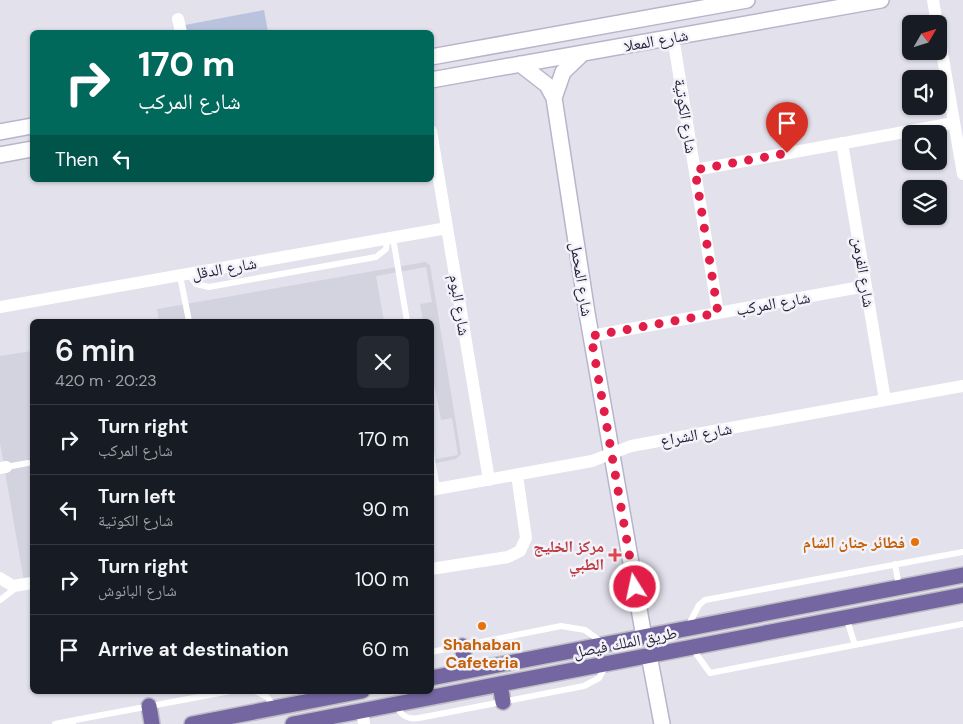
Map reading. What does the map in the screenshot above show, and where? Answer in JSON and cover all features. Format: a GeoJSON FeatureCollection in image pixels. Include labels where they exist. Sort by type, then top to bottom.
{"type":"FeatureCollection","features":[{"type":"Feature","properties":{"kind":"main road","name":"طريق الملك فيصل"},"geometry":{"type":"LineString","coordinates":[[434,677],[963,575]]}},
{"type":"Feature","properties":{"kind":"main road","name":"طريق الملك فيصل"},"geometry":{"type":"LineString","coordinates":[[293,724],[363,717],[396,704],[963,595]]}},
{"type":"Feature","properties":{"kind":"main road"},"geometry":{"type":"LineString","coordinates":[[740,638],[747,632],[749,625],[747,621],[741,618]]}},
{"type":"Feature","properties":{"kind":"main road"},"geometry":{"type":"LineString","coordinates":[[462,646],[467,671]]}},
{"type":"Feature","properties":{"kind":"main road"},"geometry":{"type":"LineString","coordinates":[[500,684],[502,702]]}},
{"type":"Feature","properties":{"kind":"main road"},"geometry":{"type":"LineString","coordinates":[[192,724],[276,708],[302,697],[331,694]]}},
{"type":"Feature","properties":{"kind":"main road"},"geometry":{"type":"LineString","coordinates":[[149,706],[152,724]]}},
{"type":"Feature","properties":{"kind":"street","name":"شارع المعلا"},"geometry":{"type":"LineString","coordinates":[[434,55],[747,0]]}},
{"type":"Feature","properties":{"kind":"street","name":"شارع المعلا"},"geometry":{"type":"LineString","coordinates":[[434,79],[881,0]]}},
{"type":"Feature","properties":{"kind":"street"},"geometry":{"type":"LineString","coordinates":[[932,0],[935,15]]}},
{"type":"Feature","properties":{"kind":"street"},"geometry":{"type":"LineString","coordinates":[[178,19],[181,30]]}},
{"type":"Feature","properties":{"kind":"street","name":"شارع الكوتية"},"geometry":{"type":"LineString","coordinates":[[673,37],[718,313]]}},
{"type":"Feature","properties":{"kind":"street","name":"شارع المحمل"},"geometry":{"type":"LineString","coordinates":[[554,98],[563,72],[583,53]]}},
{"type":"Feature","properties":{"kind":"street"},"geometry":{"type":"LineString","coordinates":[[943,60],[963,174]]}},
{"type":"Feature","properties":{"kind":"street","name":"شارع المحمل"},"geometry":{"type":"LineString","coordinates":[[520,64],[547,85],[554,98],[591,336],[644,637]]}},
{"type":"Feature","properties":{"kind":"street"},"geometry":{"type":"LineString","coordinates":[[695,170],[954,123]]}},
{"type":"Feature","properties":{"kind":"street"},"geometry":{"type":"LineString","coordinates":[[0,131],[30,126]]}},
{"type":"Feature","properties":{"kind":"street"},"geometry":{"type":"LineString","coordinates":[[16,152],[21,143],[30,141]]}},
{"type":"Feature","properties":{"kind":"street","name":"شارع الفرمن"},"geometry":{"type":"LineString","coordinates":[[842,143],[885,400]]}},
{"type":"Feature","properties":{"kind":"street"},"geometry":{"type":"LineString","coordinates":[[0,155],[30,149]]}},
{"type":"Feature","properties":{"kind":"street","name":"شارع البوم"},"geometry":{"type":"LineString","coordinates":[[434,149],[489,480]]}},
{"type":"Feature","properties":{"kind":"street","name":"شارع الدقل"},"geometry":{"type":"LineString","coordinates":[[0,308],[447,228]]}},
{"type":"Feature","properties":{"kind":"street","name":"شارع المركب"},"geometry":{"type":"LineString","coordinates":[[591,336],[866,286]]}},
{"type":"Feature","properties":{"kind":"street","name":"شارع الشراع"},"geometry":{"type":"LineString","coordinates":[[434,490],[592,461],[612,455],[631,446],[963,386]]}},
{"type":"Feature","properties":{"kind":"street"},"geometry":{"type":"LineString","coordinates":[[434,569],[508,557],[520,551],[526,538],[517,475]]}},
{"type":"Feature","properties":{"kind":"street"},"geometry":{"type":"LineString","coordinates":[[0,578],[8,584],[18,586],[30,583]]}},
{"type":"Feature","properties":{"kind":"street"},"geometry":{"type":"LineString","coordinates":[[648,656],[662,724]]}},
{"type":"Feature","properties":{"kind":"lane"},"geometry":{"type":"LineString","coordinates":[[184,275],[192,282],[204,287],[376,257],[386,249],[390,238]]}},
{"type":"Feature","properties":{"kind":"lane"},"geometry":{"type":"LineString","coordinates":[[390,238],[408,319]]}},
{"type":"Feature","properties":{"kind":"lane"},"geometry":{"type":"LineString","coordinates":[[287,257],[290,272]]}},
{"type":"Feature","properties":{"kind":"lane"},"geometry":{"type":"LineString","coordinates":[[184,275],[189,319]]}},
{"type":"Feature","properties":{"kind":"lane"},"geometry":{"type":"LineString","coordinates":[[3,468],[28,463]]}},
{"type":"Feature","properties":{"kind":"lane"},"geometry":{"type":"LineString","coordinates":[[686,628],[699,605],[706,600],[963,552]]}},
{"type":"Feature","properties":{"kind":"lane"},"geometry":{"type":"LineString","coordinates":[[896,564],[899,588]]}},
{"type":"Feature","properties":{"kind":"lane"},"geometry":{"type":"LineString","coordinates":[[0,600],[18,586]]}},
{"type":"Feature","properties":{"kind":"lane"},"geometry":{"type":"LineString","coordinates":[[846,617],[855,645]]}},
{"type":"Feature","properties":{"kind":"lane"},"geometry":{"type":"LineString","coordinates":[[691,647],[710,673],[963,624]]}},
{"type":"Feature","properties":{"kind":"lane"},"geometry":{"type":"LineString","coordinates":[[434,651],[562,626],[585,630],[604,644]]}},
{"type":"Feature","properties":{"kind":"lane"},"geometry":{"type":"LineString","coordinates":[[396,704],[403,715],[415,719],[589,684],[602,674],[608,663]]}},
{"type":"Feature","properties":{"kind":"lane"},"geometry":{"type":"LineString","coordinates":[[55,724],[74,722],[215,694]]}},
{"type":"Feature","properties":{"kind":"lane"},"geometry":{"type":"LineString","coordinates":[[261,694],[267,697],[276,708]]}},
{"type":"Feature","properties":{"kind":"shaded area"},"geometry":{"type":"Polygon","coordinates":[[[264,10],[268,30],[186,30],[185,25],[264,10]]]}},
{"type":"Feature","properties":{"kind":"shaded area"},"geometry":{"type":"Polygon","coordinates":[[[425,262],[430,265],[461,454],[456,459],[434,463],[434,459],[458,455],[452,418],[441,420],[434,383],[434,319],[423,319],[420,304],[432,302],[426,267],[376,276],[384,319],[159,319],[157,309],[425,262]]]}},
{"type":"Feature","properties":{"kind":"shaded area"},"geometry":{"type":"Polygon","coordinates":[[[30,351],[30,580],[24,581],[0,443],[0,356],[30,351]]]}},
{"type":"Feature","properties":{"kind":"place","name":"فطائر جنان الشام"},"geometry":{"type":"Point","coordinates":[915,542]}},
{"type":"Feature","properties":{"kind":"place","name":"مركز الخليج الطبي"},"geometry":{"type":"Point","coordinates":[615,555]}},
{"type":"Feature","properties":{"kind":"place","name":"Shahaban Cafeteria"},"geometry":{"type":"Point","coordinates":[482,626]}},
{"type":"Feature","properties":{"kind":"route"},"geometry":{"type":"LineString","coordinates":[[635,587],[591,336],[718,313],[695,170],[787,153]]}}]}
